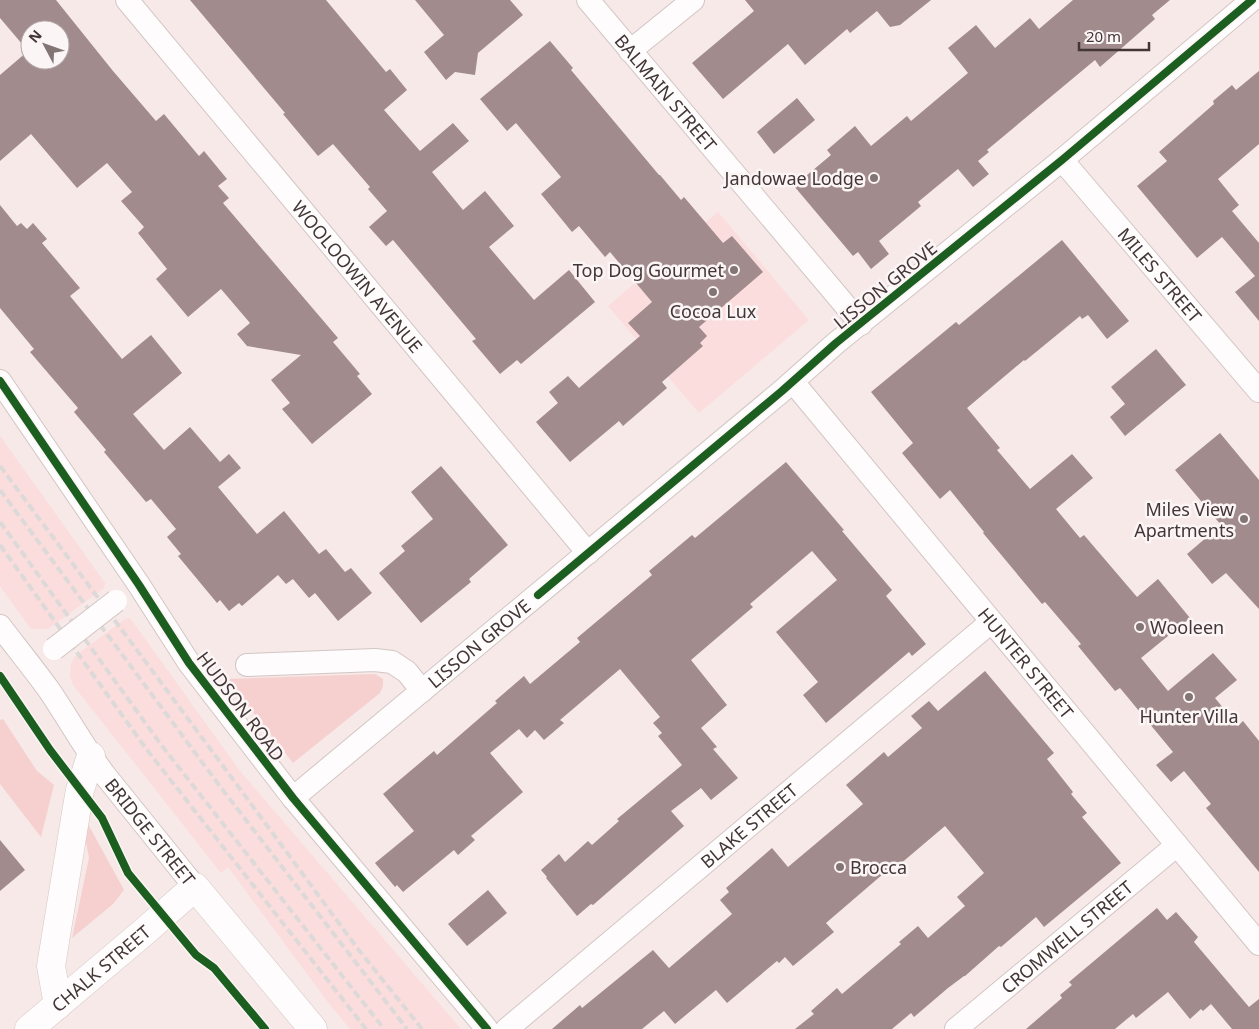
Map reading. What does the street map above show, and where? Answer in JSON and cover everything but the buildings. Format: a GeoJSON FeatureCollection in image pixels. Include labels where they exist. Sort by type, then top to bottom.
{"type":"FeatureCollection","features":[{"type":"Feature","properties":{"kind":"main road"},"geometry":{"type":"LineString","coordinates":[[58,1005],[51,966],[76,807],[91,756]]}},
{"type":"Feature","properties":{"kind":"main road","name":"CHALK STREET"},"geometry":{"type":"LineString","coordinates":[[29,1029],[195,887]]}},
{"type":"Feature","properties":{"kind":"main road","name":"BRIDGE STREET"},"geometry":{"type":"LineString","coordinates":[[195,887],[313,1029]]}},
{"type":"Feature","properties":{"kind":"street","name":"WOOLOOWIN AVENUE"},"geometry":{"type":"LineString","coordinates":[[127,0],[588,553]]}},
{"type":"Feature","properties":{"kind":"street","name":"BALMAIN STREET"},"geometry":{"type":"LineString","coordinates":[[588,0],[861,324]]}},
{"type":"Feature","properties":{"kind":"street"},"geometry":{"type":"LineString","coordinates":[[630,50],[693,0]]}},
{"type":"Feature","properties":{"kind":"street","name":"LISSON GROVE"},"geometry":{"type":"LineString","coordinates":[[293,798],[793,382],[836,343],[1062,160],[1252,0]]}},
{"type":"Feature","properties":{"kind":"street","name":"MILES STREET"},"geometry":{"type":"LineString","coordinates":[[1062,160],[1259,390]]}},
{"type":"Feature","properties":{"kind":"street","name":"HUDSON ROAD"},"geometry":{"type":"LineString","coordinates":[[0,381],[139,584],[189,663],[293,798],[487,1029]]}},
{"type":"Feature","properties":{"kind":"street","name":"HUNTER STREET"},"geometry":{"type":"LineString","coordinates":[[793,382],[1259,944]]}},
{"type":"Feature","properties":{"kind":"street"},"geometry":{"type":"LineString","coordinates":[[31,666],[139,584]]}},
{"type":"Feature","properties":{"kind":"street","name":"BLAKE STREET"},"geometry":{"type":"LineString","coordinates":[[507,1029],[991,622]]}},
{"type":"Feature","properties":{"kind":"street","name":"BRIDGE STREET"},"geometry":{"type":"LineString","coordinates":[[0,626],[31,666],[104,774],[195,887]]}},
{"type":"Feature","properties":{"kind":"street","name":"LISSON GROVE"},"geometry":{"type":"LineString","coordinates":[[248,665],[375,660],[392,662],[407,672],[422,691]]}},
{"type":"Feature","properties":{"kind":"street","name":"CROMWELL STREET"},"geometry":{"type":"LineString","coordinates":[[956,1029],[1177,845]]}},
{"type":"Feature","properties":{"kind":"shaded area"},"geometry":{"type":"Polygon","coordinates":[[[718,212],[809,320],[699,413],[608,306],[718,212]]]}},
{"type":"Feature","properties":{"kind":"shaded area"},"geometry":{"type":"Polygon","coordinates":[[[0,436],[105,583],[104,588],[48,629],[31,629],[0,586],[0,436]]]}},
{"type":"Feature","properties":{"kind":"shaded area"},"geometry":{"type":"Polygon","coordinates":[[[130,618],[240,771],[461,1029],[350,1029],[327,1001],[228,867],[221,873],[73,685],[70,676],[71,664],[75,656],[125,619],[130,618]]]}},
{"type":"Feature","properties":{"kind":"shaded area"},"geometry":{"type":"Polygon","coordinates":[[[375,674],[383,679],[380,693],[293,763],[227,679],[375,674]]]}},
{"type":"Feature","properties":{"kind":"shaded area"},"geometry":{"type":"Polygon","coordinates":[[[3,719],[37,771],[54,785],[41,837],[0,784],[0,720],[3,719]]]}},
{"type":"Feature","properties":{"kind":"shaded area"},"geometry":{"type":"Polygon","coordinates":[[[86,824],[88,824],[124,890],[113,904],[72,938],[89,858],[85,837],[86,824]]]}},
{"type":"Feature","properties":{"kind":"railway"},"geometry":{"type":"LineString","coordinates":[[0,466],[358,949],[422,1029]]}},
{"type":"Feature","properties":{"kind":"railway"},"geometry":{"type":"LineString","coordinates":[[0,490],[219,785],[407,1029]]}},
{"type":"Feature","properties":{"kind":"railway"},"geometry":{"type":"LineString","coordinates":[[0,522],[162,746],[384,1029]]}},
{"type":"Feature","properties":{"kind":"railway"},"geometry":{"type":"LineString","coordinates":[[0,545],[147,750],[366,1029]]}},
{"type":"Feature","properties":{"kind":"cycle path"},"geometry":{"type":"LineString","coordinates":[[538,595],[782,391],[836,343],[1062,160],[1252,0]]}},
{"type":"Feature","properties":{"kind":"cycle path"},"geometry":{"type":"LineString","coordinates":[[0,381],[139,585],[189,663],[293,798],[487,1029]]}},
{"type":"Feature","properties":{"kind":"cycle path"},"geometry":{"type":"LineString","coordinates":[[0,676],[50,750],[102,818],[128,873],[196,955],[214,968],[265,1029]]}},
{"type":"Feature","properties":{"kind":"place","name":"Jandowae Lodge"},"geometry":{"type":"Point","coordinates":[874,178]}},
{"type":"Feature","properties":{"kind":"place","name":"Top Dog Gourmet"},"geometry":{"type":"Point","coordinates":[734,270]}},
{"type":"Feature","properties":{"kind":"place","name":"Cocoa Lux"},"geometry":{"type":"Point","coordinates":[713,292]}},
{"type":"Feature","properties":{"kind":"place","name":"Miles View Apartments"},"geometry":{"type":"Point","coordinates":[1244,519]}},
{"type":"Feature","properties":{"kind":"place","name":"Wooleen"},"geometry":{"type":"Point","coordinates":[1140,627]}},
{"type":"Feature","properties":{"kind":"place","name":"Hunter Villa"},"geometry":{"type":"Point","coordinates":[1189,697]}},
{"type":"Feature","properties":{"kind":"place","name":"Brocca"},"geometry":{"type":"Point","coordinates":[840,867]}}]}
